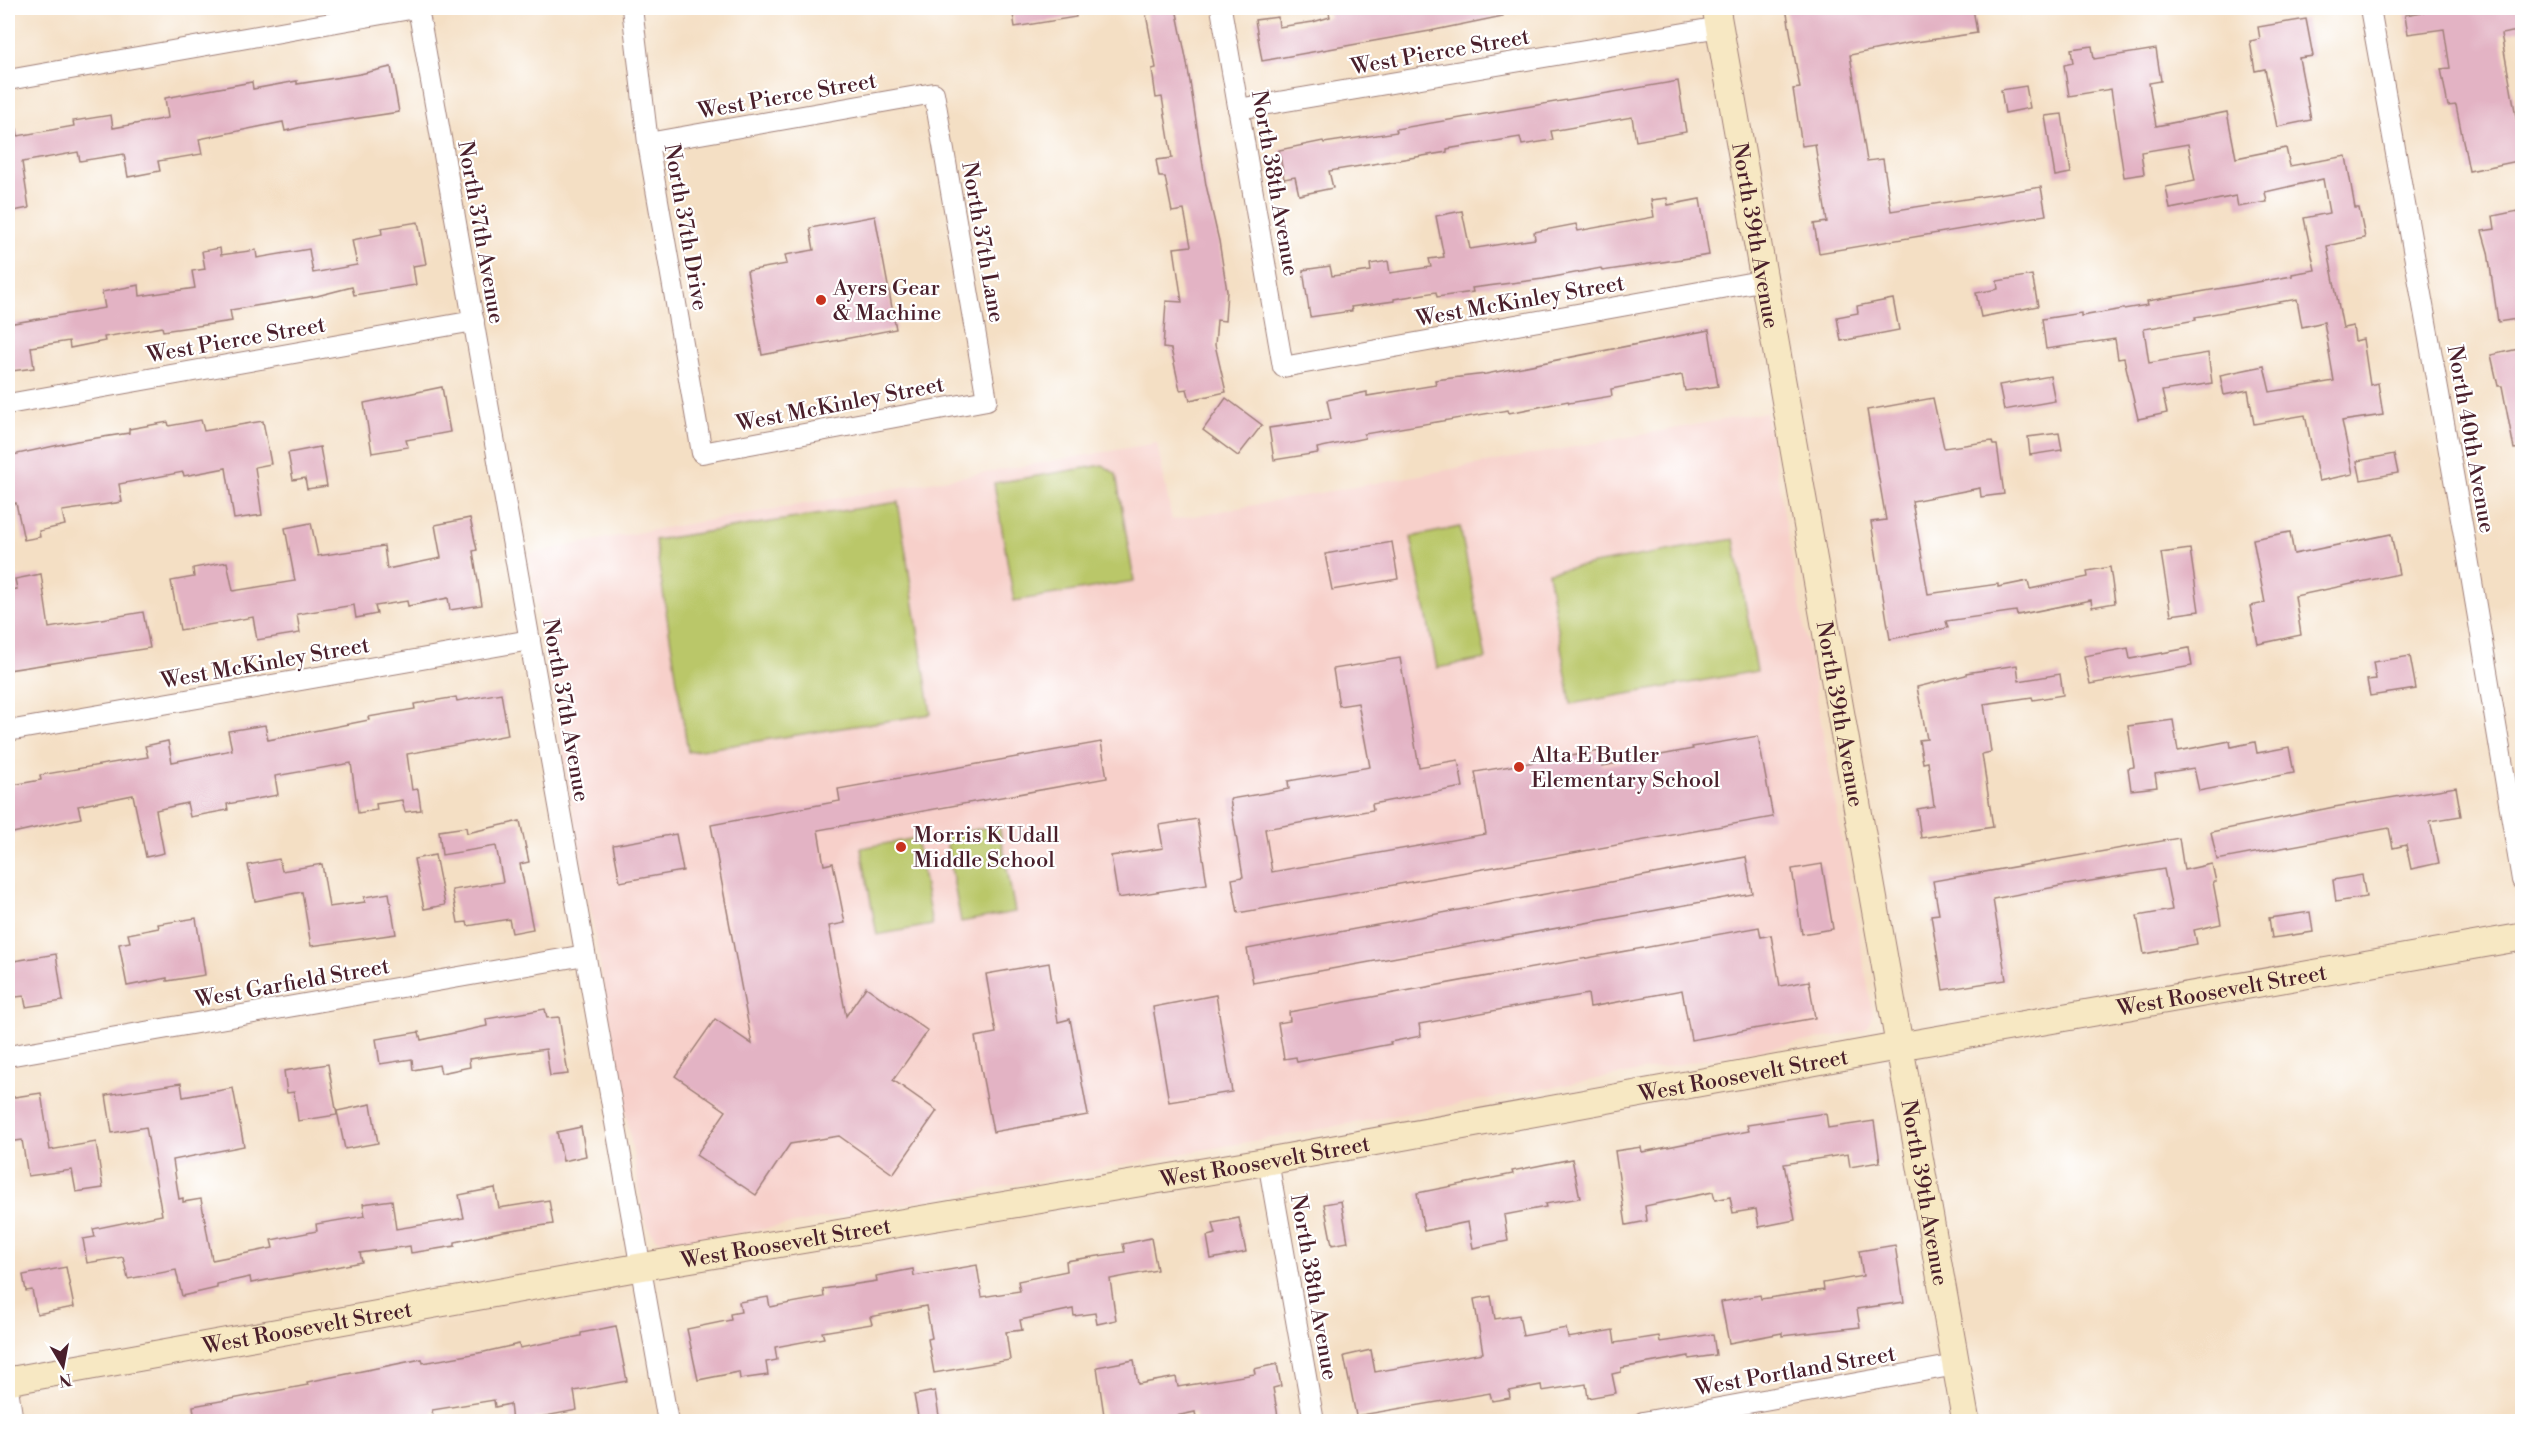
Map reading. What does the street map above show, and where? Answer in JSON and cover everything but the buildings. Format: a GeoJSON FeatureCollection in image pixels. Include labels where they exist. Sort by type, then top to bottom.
{"type":"FeatureCollection","features":[{"type":"Feature","properties":{"kind":"street"},"geometry":{"type":"LineString","coordinates":[[8,80],[417,8]]}},
{"type":"Feature","properties":{"kind":"street","name":"North 37th Avenue"},"geometry":{"type":"LineString","coordinates":[[417,8],[668,1422]]}},
{"type":"Feature","properties":{"kind":"street","name":"North 37th Drive"},"geometry":{"type":"LineString","coordinates":[[632,8],[648,143],[702,453]]}},
{"type":"Feature","properties":{"kind":"street","name":"North 38th Avenue"},"geometry":{"type":"LineString","coordinates":[[1221,8],[1283,367]]}},
{"type":"Feature","properties":{"kind":"street","name":"North 40th Avenue"},"geometry":{"type":"LineString","coordinates":[[2370,8],[2468,552],[2523,880]]}},
{"type":"Feature","properties":{"kind":"street","name":"West Pierce Street"},"geometry":{"type":"LineString","coordinates":[[1238,109],[1718,17]]}},
{"type":"Feature","properties":{"kind":"street","name":"North 39th Avenue"},"geometry":{"type":"LineString","coordinates":[[1718,17],[1966,1422]]}},
{"type":"Feature","properties":{"kind":"street","name":"West Pierce Street"},"geometry":{"type":"LineString","coordinates":[[648,143],[934,93]]}},
{"type":"Feature","properties":{"kind":"street","name":"North 37th Lane"},"geometry":{"type":"LineString","coordinates":[[934,93],[987,400]]}},
{"type":"Feature","properties":{"kind":"street","name":"West McKinley Street"},"geometry":{"type":"LineString","coordinates":[[1283,367],[1766,279]]}},
{"type":"Feature","properties":{"kind":"street","name":"West Pierce Street"},"geometry":{"type":"LineString","coordinates":[[8,404],[474,321]]}},
{"type":"Feature","properties":{"kind":"street","name":"West McKinley Street"},"geometry":{"type":"LineString","coordinates":[[702,453],[987,400]]}},
{"type":"Feature","properties":{"kind":"street","name":"West McKinley Street"},"geometry":{"type":"LineString","coordinates":[[8,731],[530,640]]}},
{"type":"Feature","properties":{"kind":"street","name":"West Roosevelt Street"},"geometry":{"type":"LineString","coordinates":[[8,1381],[640,1267],[1268,1161],[1901,1046],[2523,937]]}},
{"type":"Feature","properties":{"kind":"street","name":"West Garfield Street"},"geometry":{"type":"LineString","coordinates":[[8,1056],[585,955]]}},
{"type":"Feature","properties":{"kind":"street","name":"North 38th Avenue"},"geometry":{"type":"LineString","coordinates":[[1268,1161],[1314,1422]]}},
{"type":"Feature","properties":{"kind":"street","name":"West Portland Street"},"geometry":{"type":"LineString","coordinates":[[1643,1422],[1956,1365]]}},
{"type":"Feature","properties":{"kind":"street"},"geometry":{"type":"LineString","coordinates":[[8,1388],[13,1422]]}},
{"type":"Feature","properties":{"kind":"shaded area"},"geometry":{"type":"Polygon","coordinates":[[[1766,412],[1873,1015],[1870,1024],[1863,1031],[670,1246],[655,1238],[645,1222],[528,554],[613,537],[1157,443],[1172,520],[1766,412]]]}},
{"type":"Feature","properties":{"kind":"green space"},"geometry":{"type":"Polygon","coordinates":[[[1103,465],[1116,474],[1134,581],[1014,601],[994,483],[1103,465]]]}},
{"type":"Feature","properties":{"kind":"green space"},"geometry":{"type":"Polygon","coordinates":[[[898,502],[931,714],[688,752],[655,540],[898,502]]]}},
{"type":"Feature","properties":{"kind":"green space"},"geometry":{"type":"Polygon","coordinates":[[[1460,527],[1486,659],[1437,668],[1411,537],[1460,527]]]}},
{"type":"Feature","properties":{"kind":"green space"},"geometry":{"type":"Polygon","coordinates":[[[1734,539],[1757,671],[1571,704],[1548,572],[1734,539]]]}},
{"type":"Feature","properties":{"kind":"green space"},"geometry":{"type":"Polygon","coordinates":[[[999,825],[1015,912],[961,922],[945,835],[999,825]]]}},
{"type":"Feature","properties":{"kind":"green space"},"geometry":{"type":"Polygon","coordinates":[[[916,838],[932,925],[877,935],[861,848],[916,838]]]}},
{"type":"Feature","properties":{"kind":"place","name":"Ayers Gear & Machine"},"geometry":{"type":"Point","coordinates":[821,300]}},
{"type":"Feature","properties":{"kind":"place","name":"Alta E Butler Elementary School"},"geometry":{"type":"Point","coordinates":[1519,767]}},
{"type":"Feature","properties":{"kind":"place","name":"Morris K Udall Middle School"},"geometry":{"type":"Point","coordinates":[901,847]}}]}
